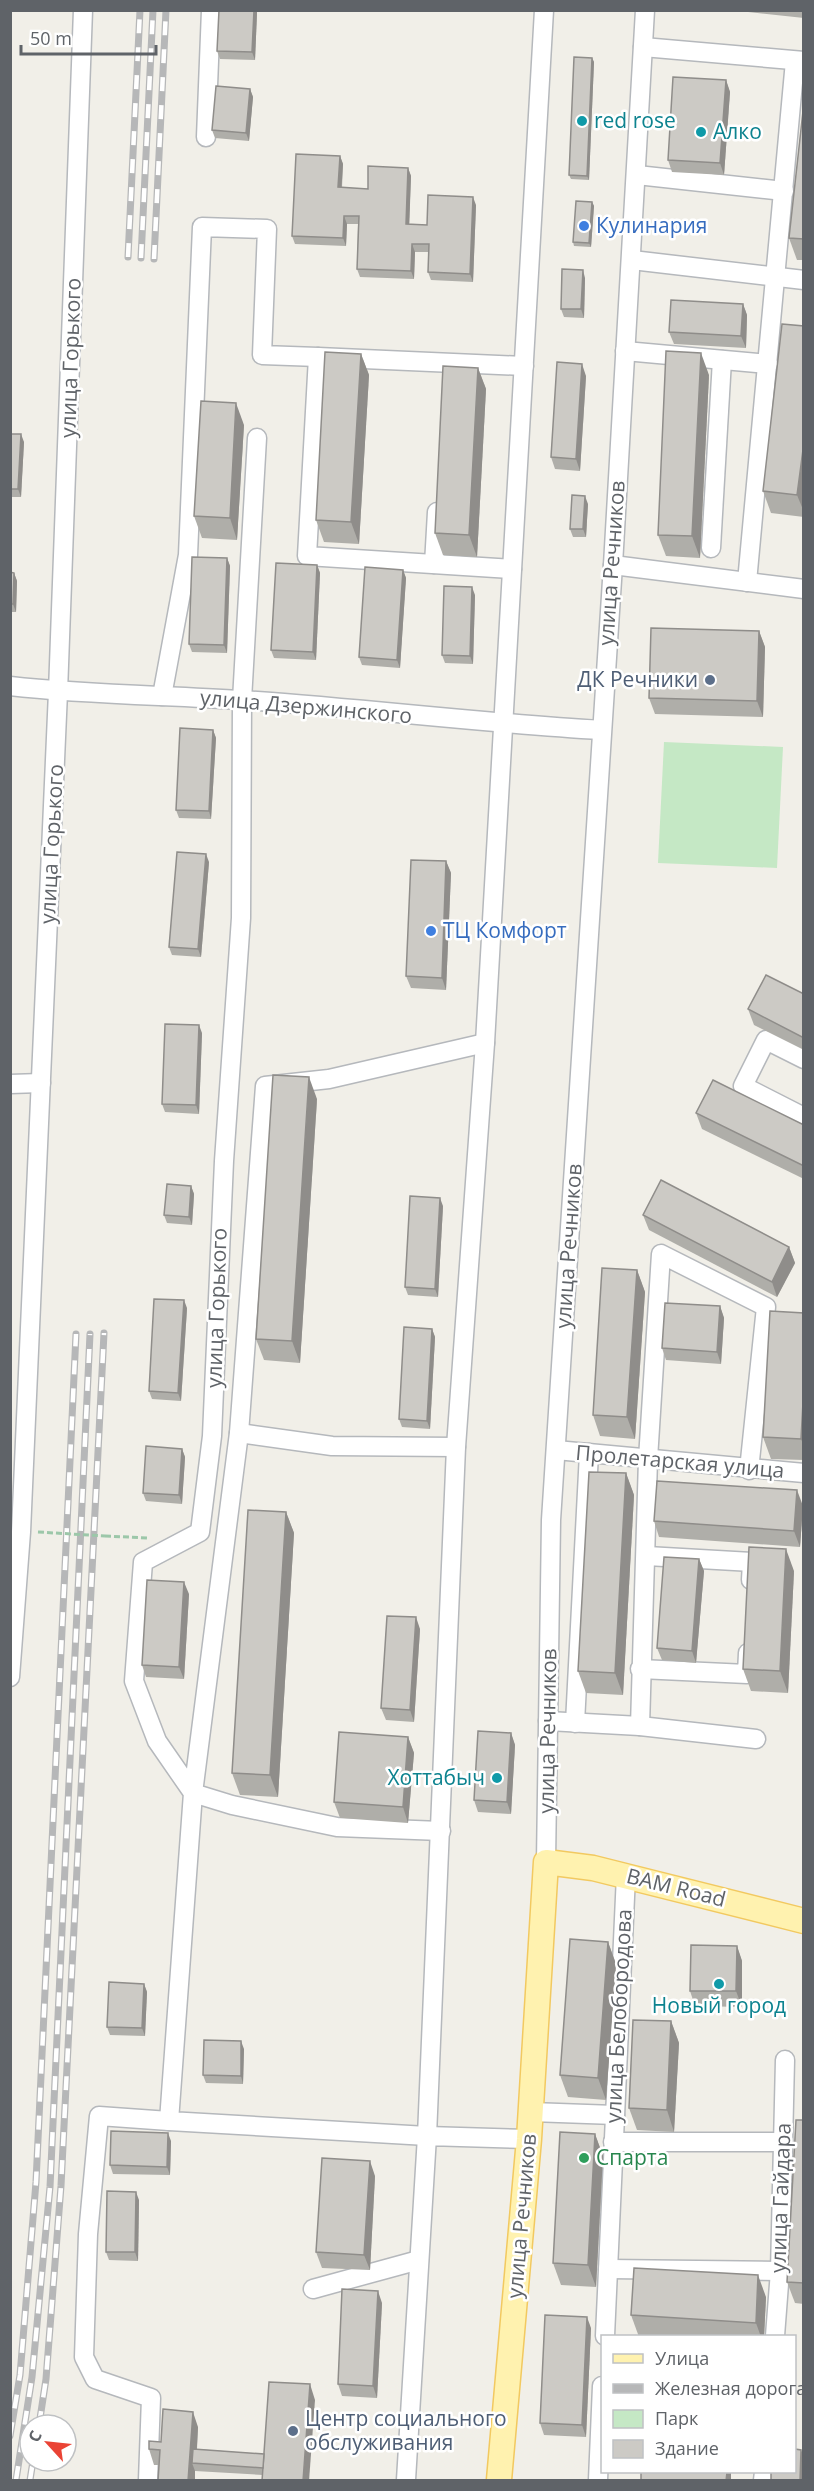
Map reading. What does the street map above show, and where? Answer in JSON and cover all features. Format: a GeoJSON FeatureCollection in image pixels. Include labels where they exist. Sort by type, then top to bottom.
{"type":"FeatureCollection","features":[{"type":"Feature","properties":{"kind":"main road","name":"BAM Road"},"geometry":{"type":"LineString","coordinates":[[546,1862],[626,1875],[804,1921]]}},
{"type":"Feature","properties":{"kind":"main road","name":"улица Речников"},"geometry":{"type":"LineString","coordinates":[[499,2481],[529,2139],[546,1862]]}},
{"type":"Feature","properties":{"kind":"street","name":"улица Горького"},"geometry":{"type":"LineString","coordinates":[[10,1677],[23,1532],[58,692],[83,10]]}},
{"type":"Feature","properties":{"kind":"street"},"geometry":{"type":"LineString","coordinates":[[206,137],[211,10]]}},
{"type":"Feature","properties":{"kind":"street"},"geometry":{"type":"LineString","coordinates":[[406,2481],[427,2136],[456,1447],[485,1042],[544,10]]}},
{"type":"Feature","properties":{"kind":"street","name":"улица Речников"},"geometry":{"type":"LineString","coordinates":[[546,1862],[551,1520],[632,260],[645,10]]}},
{"type":"Feature","properties":{"kind":"street"},"geometry":{"type":"LineString","coordinates":[[643,47],[799,61],[784,191],[747,582]]}},
{"type":"Feature","properties":{"kind":"street"},"geometry":{"type":"LineString","coordinates":[[637,175],[784,191]]}},
{"type":"Feature","properties":{"kind":"street"},"geometry":{"type":"LineString","coordinates":[[162,696],[188,555],[202,227],[267,230],[262,355],[524,366]]}},
{"type":"Feature","properties":{"kind":"street"},"geometry":{"type":"LineString","coordinates":[[632,260],[804,280]]}},
{"type":"Feature","properties":{"kind":"street"},"geometry":{"type":"LineString","coordinates":[[625,351],[768,364]]}},
{"type":"Feature","properties":{"kind":"street"},"geometry":{"type":"LineString","coordinates":[[318,357],[307,556],[512,569]]}},
{"type":"Feature","properties":{"kind":"street"},"geometry":{"type":"LineString","coordinates":[[711,548],[722,360]]}},
{"type":"Feature","properties":{"kind":"street"},"geometry":{"type":"LineString","coordinates":[[443,386],[445,362]]}},
{"type":"Feature","properties":{"kind":"street"},"geometry":{"type":"LineString","coordinates":[[242,700],[256,438]]}},
{"type":"Feature","properties":{"kind":"street"},"geometry":{"type":"LineString","coordinates":[[434,564],[438,493]]}},
{"type":"Feature","properties":{"kind":"street"},"geometry":{"type":"LineString","coordinates":[[613,565],[804,589]]}},
{"type":"Feature","properties":{"kind":"street","name":"улица Дзержинского"},"geometry":{"type":"LineString","coordinates":[[10,686],[58,692],[242,700],[504,725],[601,730]]}},
{"type":"Feature","properties":{"kind":"street","name":"улица Горького"},"geometry":{"type":"LineString","coordinates":[[143,1562],[200,1532],[212,1436],[224,1161],[241,918],[242,700]]}},
{"type":"Feature","properties":{"kind":"street"},"geometry":{"type":"LineString","coordinates":[[804,1059],[766,1040],[743,1086],[804,1117]]}},
{"type":"Feature","properties":{"kind":"street"},"geometry":{"type":"LineString","coordinates":[[169,2121],[193,1793],[239,1433],[265,1086],[329,1079],[485,1042]]}},
{"type":"Feature","properties":{"kind":"street"},"geometry":{"type":"LineString","coordinates":[[10,1084],[41,1083]]}},
{"type":"Feature","properties":{"kind":"street"},"geometry":{"type":"LineString","coordinates":[[640,1726],[640,1669],[647,1556],[648,1459],[661,1254],[766,1307],[749,1470]]}},
{"type":"Feature","properties":{"kind":"street"},"geometry":{"type":"LineString","coordinates":[[239,1433],[332,1446],[456,1447]]}},
{"type":"Feature","properties":{"kind":"street","name":"Пролетарская улица"},"geometry":{"type":"LineString","coordinates":[[556,1450],[749,1470],[804,1473]]}},
{"type":"Feature","properties":{"kind":"street"},"geometry":{"type":"LineString","coordinates":[[575,1722],[589,1453]]}},
{"type":"Feature","properties":{"kind":"street"},"geometry":{"type":"LineString","coordinates":[[647,1556],[752,1562],[750,1595]]}},
{"type":"Feature","properties":{"kind":"street"},"geometry":{"type":"LineString","coordinates":[[143,1562],[134,1682],[157,1741],[193,1793],[232,1805],[337,1827],[441,1831]]}},
{"type":"Feature","properties":{"kind":"street"},"geometry":{"type":"LineString","coordinates":[[640,1669],[747,1674],[748,1641]]}},
{"type":"Feature","properties":{"kind":"street"},"geometry":{"type":"LineString","coordinates":[[548,1721],[640,1726],[756,1739]]}},
{"type":"Feature","properties":{"kind":"street","name":"улица Белобородова"},"geometry":{"type":"LineString","coordinates":[[605,2335],[626,1875]]}},
{"type":"Feature","properties":{"kind":"street","name":"улица Гайдара"},"geometry":{"type":"LineString","coordinates":[[775,2335],[780,2271],[785,2060]]}},
{"type":"Feature","properties":{"kind":"street"},"geometry":{"type":"LineString","coordinates":[[531,2112],[615,2115]]}},
{"type":"Feature","properties":{"kind":"street"},"geometry":{"type":"LineString","coordinates":[[148,2481],[151,2398],[95,2379],[84,2357],[88,2234],[99,2116],[427,2136],[529,2139]]}},
{"type":"Feature","properties":{"kind":"street"},"geometry":{"type":"LineString","coordinates":[[613,2142],[783,2142]]}},
{"type":"Feature","properties":{"kind":"street"},"geometry":{"type":"LineString","coordinates":[[313,2289],[419,2260]]}},
{"type":"Feature","properties":{"kind":"street"},"geometry":{"type":"LineString","coordinates":[[608,2269],[780,2271]]}},
{"type":"Feature","properties":{"kind":"street"},"geometry":{"type":"LineString","coordinates":[[598,2481],[601,2424]]}},
{"type":"Feature","properties":{"kind":"path"},"geometry":{"type":"LineString","coordinates":[[23,1532],[149,1538],[143,1562]]}},
{"type":"Feature","properties":{"kind":"green space"},"geometry":{"type":"Polygon","coordinates":[[[664,742],[783,747],[777,868],[658,863],[664,742]]]}},
{"type":"Feature","properties":{"kind":"building"},"geometry":{"type":"Polygon","coordinates":[[[219,10],[254,10],[252,52],[217,51],[219,10]]]}},
{"type":"Feature","properties":{"kind":"building","name":"red rose"},"geometry":{"type":"Polygon","coordinates":[[[574,57],[592,58],[587,176],[569,175],[574,57]]]}},
{"type":"Feature","properties":{"kind":"building","name":"Алко"},"geometry":{"type":"Polygon","coordinates":[[[673,77],[726,80],[720,163],[668,160],[673,77]]]}},
{"type":"Feature","properties":{"kind":"building"},"geometry":{"type":"Polygon","coordinates":[[[216,86],[250,89],[246,133],[212,130],[216,86]]]}},
{"type":"Feature","properties":{"kind":"building"},"geometry":{"type":"Polygon","coordinates":[[[804,102],[804,239],[789,238],[804,102]]]}},
{"type":"Feature","properties":{"kind":"building"},"geometry":{"type":"Polygon","coordinates":[[[296,154],[340,156],[338,187],[368,189],[368,166],[408,168],[406,224],[427,225],[428,195],[473,197],[470,274],[428,272],[429,244],[412,244],[411,271],[357,269],[359,216],[344,216],[343,238],[292,236],[296,154]]]}},
{"type":"Feature","properties":{"kind":"building","name":"Кулинария"},"geometry":{"type":"Polygon","coordinates":[[[576,201],[592,202],[589,243],[573,242],[576,201]]]}},
{"type":"Feature","properties":{"kind":"building"},"geometry":{"type":"Polygon","coordinates":[[[562,269],[583,270],[581,309],[561,309],[562,269]]]}},
{"type":"Feature","properties":{"kind":"building"},"geometry":{"type":"Polygon","coordinates":[[[671,300],[743,304],[741,336],[669,332],[671,300]]]}},
{"type":"Feature","properties":{"kind":"building"},"geometry":{"type":"Polygon","coordinates":[[[782,324],[804,326],[804,442],[797,495],[763,491],[782,324]]]}},
{"type":"Feature","properties":{"kind":"building"},"geometry":{"type":"Polygon","coordinates":[[[666,351],[701,353],[692,536],[658,535],[666,351]]]}},
{"type":"Feature","properties":{"kind":"building"},"geometry":{"type":"Polygon","coordinates":[[[325,352],[361,354],[351,522],[316,520],[325,352]]]}},
{"type":"Feature","properties":{"kind":"building"},"geometry":{"type":"Polygon","coordinates":[[[557,362],[582,364],[576,459],[551,457],[557,362]]]}},
{"type":"Feature","properties":{"kind":"building"},"geometry":{"type":"Polygon","coordinates":[[[443,366],[478,368],[469,535],[435,533],[443,366]]]}},
{"type":"Feature","properties":{"kind":"building"},"geometry":{"type":"Polygon","coordinates":[[[201,401],[236,403],[230,518],[194,516],[201,401]]]}},
{"type":"Feature","properties":{"kind":"building"},"geometry":{"type":"Polygon","coordinates":[[[10,434],[21,434],[18,489],[10,489],[10,434]]]}},
{"type":"Feature","properties":{"kind":"building"},"geometry":{"type":"Polygon","coordinates":[[[572,495],[585,496],[583,529],[570,529],[572,495]]]}},
{"type":"Feature","properties":{"kind":"building"},"geometry":{"type":"Polygon","coordinates":[[[192,557],[227,558],[224,645],[189,644],[192,557]]]}},
{"type":"Feature","properties":{"kind":"building"},"geometry":{"type":"Polygon","coordinates":[[[276,563],[317,565],[313,652],[271,650],[276,563]]]}},
{"type":"Feature","properties":{"kind":"building"},"geometry":{"type":"Polygon","coordinates":[[[365,567],[403,570],[397,660],[359,657],[365,567]]]}},
{"type":"Feature","properties":{"kind":"building"},"geometry":{"type":"Polygon","coordinates":[[[10,572],[14,573],[13,604],[10,604],[10,572]]]}},
{"type":"Feature","properties":{"kind":"building"},"geometry":{"type":"Polygon","coordinates":[[[444,586],[472,587],[470,656],[442,655],[444,586]]]}},
{"type":"Feature","properties":{"kind":"building","name":"ДК Речники"},"geometry":{"type":"Polygon","coordinates":[[[651,628],[759,631],[757,701],[649,698],[651,628]]]}},
{"type":"Feature","properties":{"kind":"building"},"geometry":{"type":"Polygon","coordinates":[[[180,728],[213,730],[209,811],[176,810],[180,728]]]}},
{"type":"Feature","properties":{"kind":"building"},"geometry":{"type":"Polygon","coordinates":[[[177,852],[206,854],[198,949],[169,947],[177,852]]]}},
{"type":"Feature","properties":{"kind":"building","name":"ТЦ Комфорт"},"geometry":{"type":"Polygon","coordinates":[[[411,860],[446,861],[442,978],[406,976],[411,860]]]}},
{"type":"Feature","properties":{"kind":"building"},"geometry":{"type":"Polygon","coordinates":[[[766,975],[804,994],[804,1038],[748,1009],[766,975]]]}},
{"type":"Feature","properties":{"kind":"building"},"geometry":{"type":"Polygon","coordinates":[[[165,1024],[199,1025],[196,1105],[162,1104],[165,1024]]]}},
{"type":"Feature","properties":{"kind":"building"},"geometry":{"type":"Polygon","coordinates":[[[273,1075],[309,1077],[292,1341],[256,1339],[273,1075]]]}},
{"type":"Feature","properties":{"kind":"building"},"geometry":{"type":"Polygon","coordinates":[[[713,1080],[804,1125],[804,1166],[696,1113],[713,1080]]]}},
{"type":"Feature","properties":{"kind":"building"},"geometry":{"type":"Polygon","coordinates":[[[661,1180],[789,1247],[772,1282],[643,1215],[661,1180]]]}},
{"type":"Feature","properties":{"kind":"building"},"geometry":{"type":"Polygon","coordinates":[[[167,1184],[191,1186],[189,1217],[164,1215],[167,1184]]]}},
{"type":"Feature","properties":{"kind":"building"},"geometry":{"type":"Polygon","coordinates":[[[410,1196],[440,1198],[435,1289],[405,1287],[410,1196]]]}},
{"type":"Feature","properties":{"kind":"building"},"geometry":{"type":"Polygon","coordinates":[[[602,1268],[637,1270],[627,1417],[593,1415],[602,1268]]]}},
{"type":"Feature","properties":{"kind":"building"},"geometry":{"type":"Polygon","coordinates":[[[154,1299],[184,1300],[178,1393],[149,1391],[154,1299]]]}},
{"type":"Feature","properties":{"kind":"building"},"geometry":{"type":"Polygon","coordinates":[[[665,1303],[720,1306],[717,1352],[662,1348],[665,1303]]]}},
{"type":"Feature","properties":{"kind":"building"},"geometry":{"type":"Polygon","coordinates":[[[770,1311],[804,1313],[801,1439],[763,1437],[770,1311]]]}},
{"type":"Feature","properties":{"kind":"building"},"geometry":{"type":"Polygon","coordinates":[[[404,1327],[432,1329],[427,1421],[399,1419],[404,1327]]]}},
{"type":"Feature","properties":{"kind":"building"},"geometry":{"type":"Polygon","coordinates":[[[146,1446],[182,1449],[179,1495],[143,1493],[146,1446]]]}},
{"type":"Feature","properties":{"kind":"building"},"geometry":{"type":"Polygon","coordinates":[[[589,1472],[626,1473],[615,1673],[578,1671],[589,1472]]]}},
{"type":"Feature","properties":{"kind":"building"},"geometry":{"type":"Polygon","coordinates":[[[657,1481],[797,1490],[794,1531],[654,1521],[657,1481]]]}},
{"type":"Feature","properties":{"kind":"building"},"geometry":{"type":"Polygon","coordinates":[[[248,1510],[286,1512],[270,1775],[232,1773],[248,1510]]]}},
{"type":"Feature","properties":{"kind":"building"},"geometry":{"type":"Polygon","coordinates":[[[749,1547],[786,1549],[780,1671],[743,1669],[749,1547]]]}},
{"type":"Feature","properties":{"kind":"building"},"geometry":{"type":"Polygon","coordinates":[[[664,1557],[699,1559],[692,1651],[657,1648],[664,1557]]]}},
{"type":"Feature","properties":{"kind":"building"},"geometry":{"type":"Polygon","coordinates":[[[147,1580],[184,1582],[179,1667],[142,1665],[147,1580]]]}},
{"type":"Feature","properties":{"kind":"building"},"geometry":{"type":"Polygon","coordinates":[[[387,1616],[416,1617],[410,1710],[381,1708],[387,1616]]]}},
{"type":"Feature","properties":{"kind":"building","name":"Хоттабыч"},"geometry":{"type":"Polygon","coordinates":[[[478,1731],[511,1733],[507,1802],[474,1800],[478,1731]]]}},
{"type":"Feature","properties":{"kind":"building"},"geometry":{"type":"Polygon","coordinates":[[[339,1732],[408,1737],[403,1807],[334,1802],[339,1732]]]}},
{"type":"Feature","properties":{"kind":"building"},"geometry":{"type":"Polygon","coordinates":[[[570,1939],[608,1942],[598,2078],[560,2075],[570,1939]]]}},
{"type":"Feature","properties":{"kind":"building"},"geometry":{"type":"Polygon","coordinates":[[[691,1945],[737,1946],[736,1991],[690,1991],[691,1945]]]}},
{"type":"Feature","properties":{"kind":"building"},"geometry":{"type":"Polygon","coordinates":[[[109,1982],[144,1984],[142,2028],[107,2027],[109,1982]]]}},
{"type":"Feature","properties":{"kind":"building"},"geometry":{"type":"Polygon","coordinates":[[[633,2020],[671,2021],[667,2110],[629,2108],[633,2020]]]}},
{"type":"Feature","properties":{"kind":"building"},"geometry":{"type":"Polygon","coordinates":[[[204,2040],[241,2041],[241,2076],[203,2075],[204,2040]]]}},
{"type":"Feature","properties":{"kind":"building"},"geometry":{"type":"Polygon","coordinates":[[[796,2120],[804,2120],[804,2283],[787,2282],[796,2120]]]}},
{"type":"Feature","properties":{"kind":"building"},"geometry":{"type":"Polygon","coordinates":[[[111,2131],[168,2133],[167,2167],[110,2165],[111,2131]]]}},
{"type":"Feature","properties":{"kind":"building"},"geometry":{"type":"Polygon","coordinates":[[[560,2132],[595,2134],[588,2265],[553,2263],[560,2132]]]}},
{"type":"Feature","properties":{"kind":"building"},"geometry":{"type":"Polygon","coordinates":[[[322,2158],[370,2161],[364,2255],[316,2252],[322,2158]]]}},
{"type":"Feature","properties":{"kind":"building"},"geometry":{"type":"Polygon","coordinates":[[[107,2191],[136,2192],[135,2252],[106,2252],[107,2191]]]}},
{"type":"Feature","properties":{"kind":"building"},"geometry":{"type":"Polygon","coordinates":[[[634,2268],[758,2275],[756,2323],[631,2315],[634,2268]]]}},
{"type":"Feature","properties":{"kind":"building"},"geometry":{"type":"Polygon","coordinates":[[[342,2289],[378,2291],[373,2386],[338,2384],[342,2289]]]}},
{"type":"Feature","properties":{"kind":"building"},"geometry":{"type":"Polygon","coordinates":[[[545,2315],[587,2317],[582,2425],[540,2423],[545,2315]]]}},
{"type":"Feature","properties":{"kind":"building","name":"Центр социального обслуживания"},"geometry":{"type":"Polygon","coordinates":[[[269,2382],[310,2384],[303,2481],[262,2481],[269,2382]]]}},
{"type":"Feature","properties":{"kind":"building"},"geometry":{"type":"Polygon","coordinates":[[[163,2409],[193,2412],[188,2481],[158,2481],[160,2450],[149,2449],[149,2441],[161,2442],[163,2409]]]}},
{"type":"Feature","properties":{"kind":"building"},"geometry":{"type":"Polygon","coordinates":[[[193,2449],[264,2454],[263,2468],[192,2463],[193,2449]]]}},
{"type":"Feature","properties":{"kind":"building"},"geometry":{"type":"Polygon","coordinates":[[[796,2449],[801,2450],[800,2481],[771,2481],[771,2473],[796,2473],[796,2449]]]}},
{"type":"Feature","properties":{"kind":"building"},"geometry":{"type":"Polygon","coordinates":[[[641,2473],[727,2473],[726,2481],[641,2481],[641,2473]]]}},
{"type":"Feature","properties":{"kind":"railway"},"geometry":{"type":"LineString","coordinates":[[128,257],[140,10]]}},
{"type":"Feature","properties":{"kind":"railway"},"geometry":{"type":"LineString","coordinates":[[141,258],[153,10]]}},
{"type":"Feature","properties":{"kind":"railway"},"geometry":{"type":"LineString","coordinates":[[154,259],[166,10]]}},
{"type":"Feature","properties":{"kind":"railway"},"geometry":{"type":"LineString","coordinates":[[41,2413],[46,2379],[61,2186],[104,1333]]}},
{"type":"Feature","properties":{"kind":"railway"},"geometry":{"type":"LineString","coordinates":[[10,2436],[20,2375],[36,2182],[76,1334]]}},
{"type":"Feature","properties":{"kind":"railway"},"geometry":{"type":"LineString","coordinates":[[16,2480],[32,2377],[50,2187],[90,1334]]}},
{"type":"Feature","properties":{"kind":"railway"},"geometry":{"type":"LineString","coordinates":[[30,2480],[31,2473]]}},
{"type":"Feature","properties":{"kind":"place","name":"red rose"},"geometry":{"type":"Point","coordinates":[582,121]}},
{"type":"Feature","properties":{"kind":"place","name":"Алко"},"geometry":{"type":"Point","coordinates":[701,132]}},
{"type":"Feature","properties":{"kind":"place","name":"Кулинария"},"geometry":{"type":"Point","coordinates":[584,226]}},
{"type":"Feature","properties":{"kind":"place","name":"ДК Речники"},"geometry":{"type":"Point","coordinates":[710,680]}},
{"type":"Feature","properties":{"kind":"place","name":"ТЦ Комфорт"},"geometry":{"type":"Point","coordinates":[431,931]}},
{"type":"Feature","properties":{"kind":"place","name":"Хоттабыч"},"geometry":{"type":"Point","coordinates":[497,1778]}},
{"type":"Feature","properties":{"kind":"place","name":"Новый город"},"geometry":{"type":"Point","coordinates":[719,1984]}},
{"type":"Feature","properties":{"kind":"place","name":"Спарта"},"geometry":{"type":"Point","coordinates":[584,2158]}},
{"type":"Feature","properties":{"kind":"place","name":"Центр социального обслуживания"},"geometry":{"type":"Point","coordinates":[293,2431]}}]}
